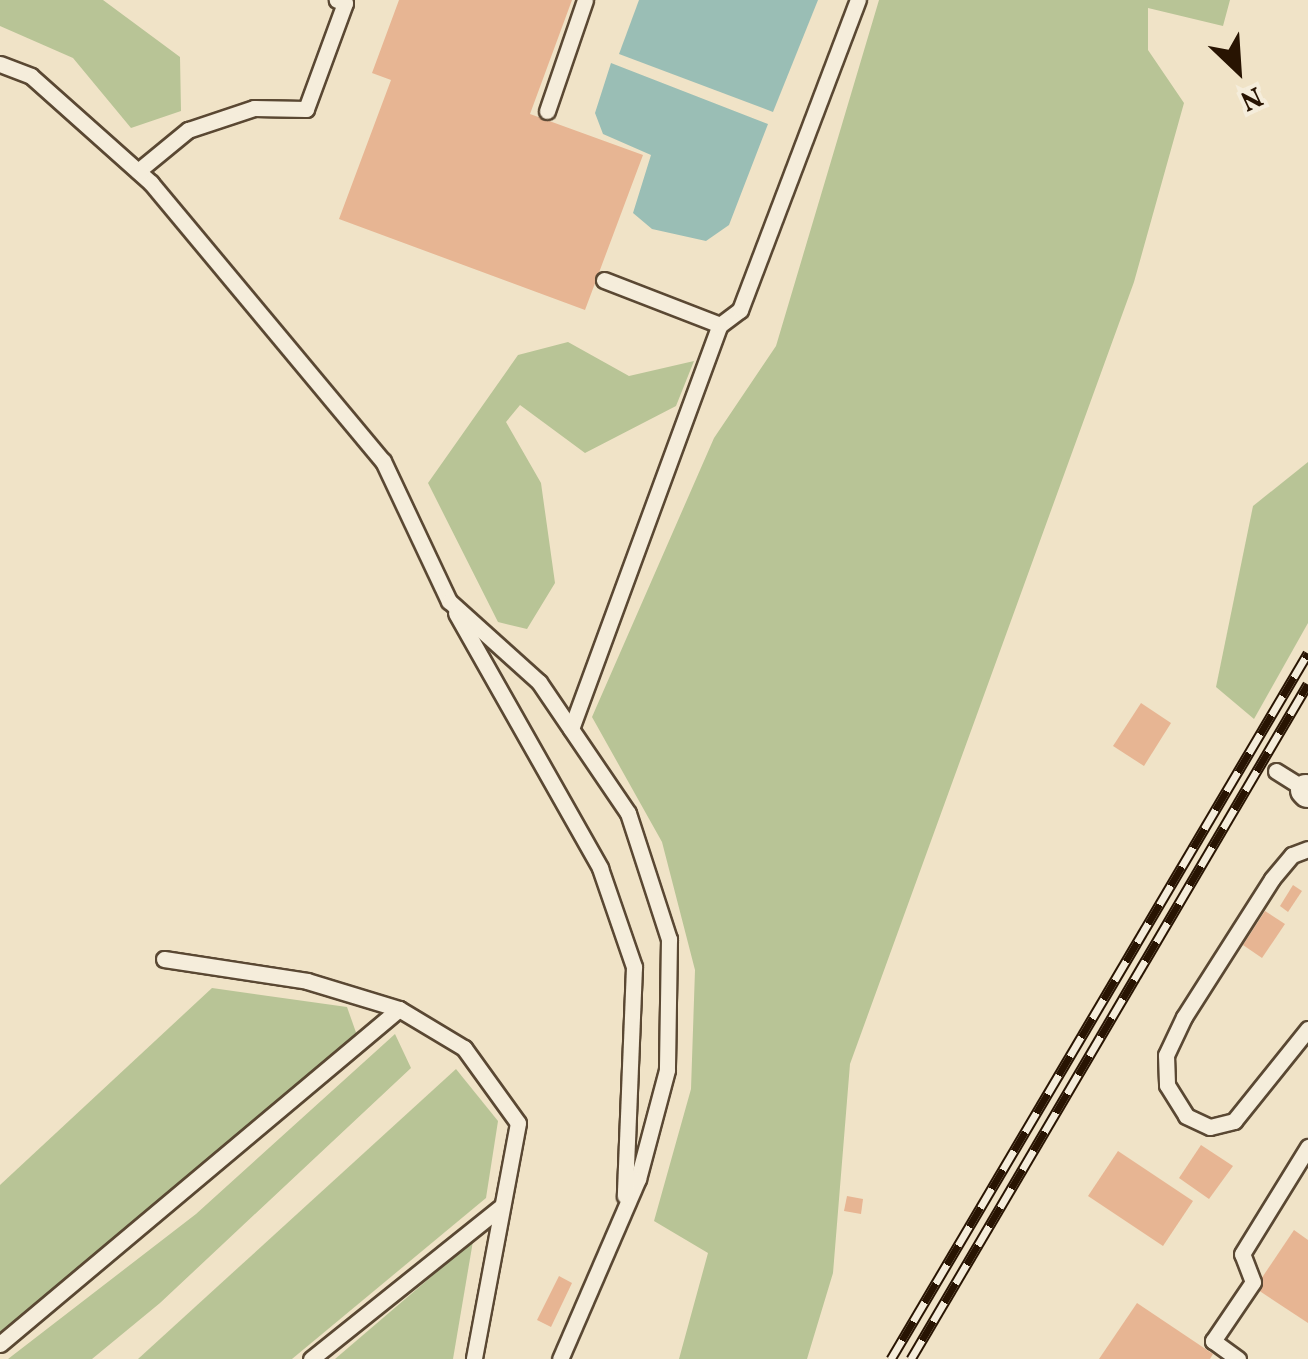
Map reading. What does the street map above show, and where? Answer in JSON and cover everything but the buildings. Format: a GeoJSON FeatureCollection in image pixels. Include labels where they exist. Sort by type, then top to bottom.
{"type":"FeatureCollection","features":[{"type":"Feature","properties":{"kind":"lane"},"geometry":{"type":"LineString","coordinates":[[138,171],[188,130],[254,108],[306,109],[345,3],[337,0]]}},
{"type":"Feature","properties":{"kind":"lane"},"geometry":{"type":"LineString","coordinates":[[547,111],[585,0]]}},
{"type":"Feature","properties":{"kind":"lane"},"geometry":{"type":"LineString","coordinates":[[571,729],[720,325],[740,310],[858,0]]}},
{"type":"Feature","properties":{"kind":"lane"},"geometry":{"type":"LineString","coordinates":[[0,64],[31,76],[138,171],[383,461],[449,601],[600,868],[634,967],[623,1213]]}},
{"type":"Feature","properties":{"kind":"lane"},"geometry":{"type":"LineString","coordinates":[[604,280],[720,325]]}},
{"type":"Feature","properties":{"kind":"lane"},"geometry":{"type":"LineString","coordinates":[[449,601],[538,682],[628,813],[670,939],[667,1070],[623,1213],[560,1359]]}},
{"type":"Feature","properties":{"kind":"lane"},"geometry":{"type":"LineString","coordinates":[[1276,771],[1307,791]]}},
{"type":"Feature","properties":{"kind":"lane"},"geometry":{"type":"LineString","coordinates":[[1308,849],[1292,855],[1272,879],[1184,1017],[1166,1055],[1167,1085],[1186,1116],[1210,1126],[1234,1120],[1308,1029]]}},
{"type":"Feature","properties":{"kind":"lane"},"geometry":{"type":"LineString","coordinates":[[164,959],[308,982],[399,1008],[464,1048],[518,1124],[474,1359]]}},
{"type":"Feature","properties":{"kind":"lane"},"geometry":{"type":"LineString","coordinates":[[0,1344],[399,1008]]}},
{"type":"Feature","properties":{"kind":"lane"},"geometry":{"type":"LineString","coordinates":[[1238,1359],[1213,1341],[1252,1282],[1242,1254],[1308,1147]]}},
{"type":"Feature","properties":{"kind":"lane"},"geometry":{"type":"LineString","coordinates":[[312,1359],[502,1206]]}},
{"type":"Feature","properties":{"kind":"green space"},"geometry":{"type":"Polygon","coordinates":[[[0,0],[103,0],[180,57],[181,111],[131,128],[73,58],[0,26],[0,0]]]}},
{"type":"Feature","properties":{"kind":"green space"},"geometry":{"type":"Polygon","coordinates":[[[879,0],[1230,0],[1223,26],[1148,8],[1148,50],[1184,103],[1134,282],[850,1064],[833,1273],[807,1359],[679,1359],[708,1253],[654,1221],[691,1089],[695,970],[662,842],[592,717],[714,438],[776,346],[879,0]]]}},
{"type":"Feature","properties":{"kind":"green space"},"geometry":{"type":"Polygon","coordinates":[[[568,342],[629,376],[694,361],[676,406],[585,453],[520,405],[506,422],[541,483],[555,583],[527,629],[498,622],[428,483],[518,355],[568,342]]]}},
{"type":"Feature","properties":{"kind":"green space"},"geometry":{"type":"Polygon","coordinates":[[[1308,462],[1308,623],[1254,719],[1216,687],[1253,506],[1308,462]]]}},
{"type":"Feature","properties":{"kind":"green space"},"geometry":{"type":"Polygon","coordinates":[[[212,988],[347,1007],[358,1038],[0,1333],[0,1185],[212,988]]]}},
{"type":"Feature","properties":{"kind":"green space"},"geometry":{"type":"Polygon","coordinates":[[[395,1034],[411,1068],[160,1303],[92,1359],[8,1359],[196,1214],[395,1034]]]}},
{"type":"Feature","properties":{"kind":"green space"},"geometry":{"type":"Polygon","coordinates":[[[456,1069],[498,1121],[486,1198],[292,1359],[138,1359],[456,1069]]]}},
{"type":"Feature","properties":{"kind":"green space"},"geometry":{"type":"Polygon","coordinates":[[[473,1241],[453,1359],[335,1359],[473,1241]]]}},
{"type":"Feature","properties":{"kind":"water"},"geometry":{"type":"Polygon","coordinates":[[[639,0],[818,0],[773,112],[619,54],[639,0]]]}},
{"type":"Feature","properties":{"kind":"water"},"geometry":{"type":"Polygon","coordinates":[[[611,63],[768,124],[729,225],[706,241],[652,229],[633,213],[651,155],[603,134],[595,113],[611,63]]]}},
{"type":"Feature","properties":{"kind":"railway"},"geometry":{"type":"LineString","coordinates":[[891,1359],[1308,653]]}},
{"type":"Feature","properties":{"kind":"railway"},"geometry":{"type":"LineString","coordinates":[[911,1359],[1308,684]]}}]}
